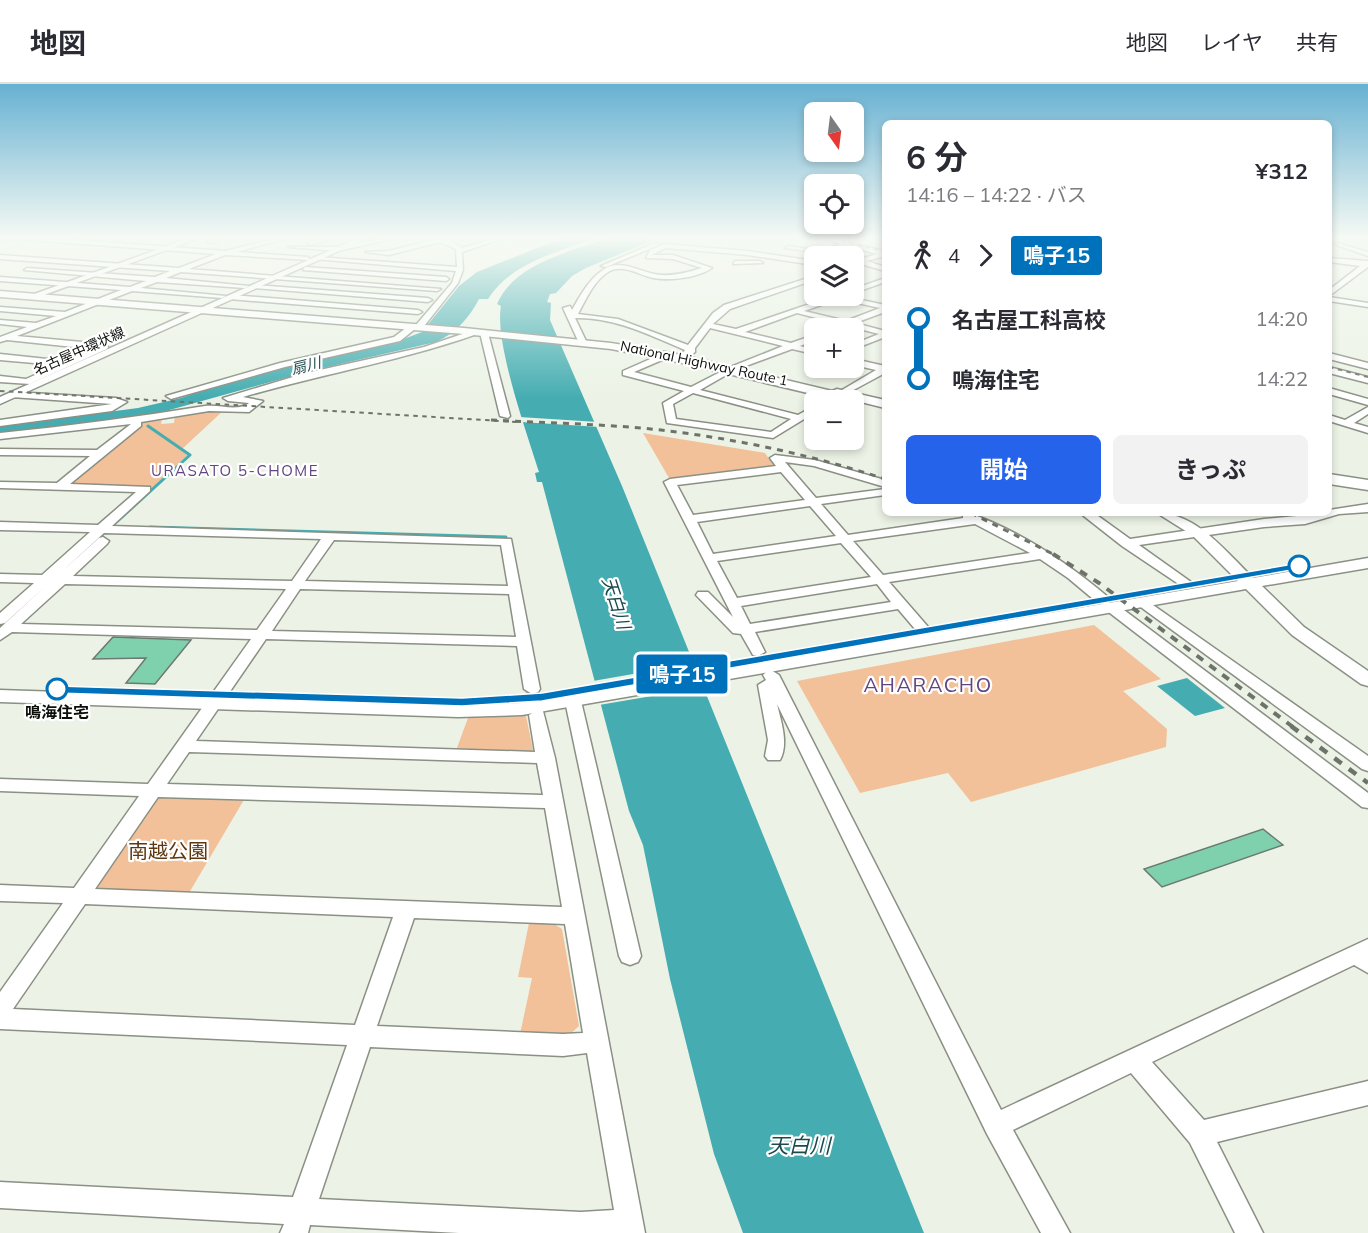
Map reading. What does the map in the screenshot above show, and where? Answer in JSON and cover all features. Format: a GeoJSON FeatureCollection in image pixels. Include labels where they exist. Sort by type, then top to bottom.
{"type":"FeatureCollection","features":[{"type":"Feature","properties":{"kind":"highway","name":"National Highway Route 1"},"geometry":{"type":"LineString","coordinates":[[0,294],[630,346],[687,355],[810,390]]}},
{"type":"Feature","properties":{"kind":"highway","name":"National Highway Route 1"},"geometry":{"type":"LineString","coordinates":[[580,341],[666,355],[687,355]]}},
{"type":"Feature","properties":{"kind":"highway","name":"National Highway Route 1"},"geometry":{"type":"LineString","coordinates":[[864,402],[882,404]]}},
{"type":"Feature","properties":{"kind":"highway","name":"National Highway Route 1"},"geometry":{"type":"LineString","coordinates":[[864,404],[882,408]]}},
{"type":"Feature","properties":{"kind":"highway"},"geometry":{"type":"LineString","coordinates":[[1332,474],[1368,480]]}},
{"type":"Feature","properties":{"kind":"highway"},"geometry":{"type":"LineString","coordinates":[[1332,479],[1368,485]]}},
{"type":"Feature","properties":{"kind":"main road"},"geometry":{"type":"LineString","coordinates":[[30,297],[47,291]]}},
{"type":"Feature","properties":{"kind":"main road","name":"名古屋中環状線"},"geometry":{"type":"LineString","coordinates":[[0,396],[17,391],[242,291]]}},
{"type":"Feature","properties":{"kind":"main road","name":"名古屋中環状線"},"geometry":{"type":"LineString","coordinates":[[0,401],[107,347],[199,310]]}},
{"type":"Feature","properties":{"kind":"main road"},"geometry":{"type":"LineString","coordinates":[[1169,516],[1197,532],[1298,631],[1368,680]]}},
{"type":"Feature","properties":{"kind":"main road"},"geometry":{"type":"LineString","coordinates":[[1107,604],[1143,602],[1368,554]]}},
{"type":"Feature","properties":{"kind":"main road"},"geometry":{"type":"LineString","coordinates":[[0,688],[486,711],[576,698],[1107,604],[1186,585],[1368,562]]}},
{"type":"Feature","properties":{"kind":"main road"},"geometry":{"type":"LineString","coordinates":[[0,696],[216,699]]}},
{"type":"Feature","properties":{"kind":"street"},"geometry":{"type":"LineString","coordinates":[[2,339],[127,291]]}},
{"type":"Feature","properties":{"kind":"street"},"geometry":{"type":"LineString","coordinates":[[150,291],[418,312]]}},
{"type":"Feature","properties":{"kind":"street"},"geometry":{"type":"LineString","coordinates":[[300,291],[428,300]]}},
{"type":"Feature","properties":{"kind":"street"},"geometry":{"type":"LineString","coordinates":[[171,396],[272,367],[397,339],[417,328],[449,291]]}},
{"type":"Feature","properties":{"kind":"street"},"geometry":{"type":"LineString","coordinates":[[578,291],[568,303],[580,341]]}},
{"type":"Feature","properties":{"kind":"street"},"geometry":{"type":"LineString","coordinates":[[571,315],[587,291]]}},
{"type":"Feature","properties":{"kind":"street"},"geometry":{"type":"LineString","coordinates":[[571,315],[627,326],[687,355],[716,315],[727,307],[778,291]]}},
{"type":"Feature","properties":{"kind":"street"},"geometry":{"type":"LineString","coordinates":[[0,308],[30,297]]}},
{"type":"Feature","properties":{"kind":"street"},"geometry":{"type":"LineString","coordinates":[[1332,299],[1368,305]]}},
{"type":"Feature","properties":{"kind":"street"},"geometry":{"type":"LineString","coordinates":[[864,303],[882,307]]}},
{"type":"Feature","properties":{"kind":"street"},"geometry":{"type":"LineString","coordinates":[[736,332],[810,306]]}},
{"type":"Feature","properties":{"kind":"street"},"geometry":{"type":"LineString","coordinates":[[0,308],[66,315]]}},
{"type":"Feature","properties":{"kind":"street"},"geometry":{"type":"LineString","coordinates":[[861,318],[882,309]]}},
{"type":"Feature","properties":{"kind":"street"},"geometry":{"type":"LineString","coordinates":[[796,311],[823,318]]}},
{"type":"Feature","properties":{"kind":"street"},"geometry":{"type":"LineString","coordinates":[[0,322],[38,326]]}},
{"type":"Feature","properties":{"kind":"street"},"geometry":{"type":"LineString","coordinates":[[710,325],[804,349]]}},
{"type":"Feature","properties":{"kind":"street"},"geometry":{"type":"LineString","coordinates":[[864,328],[882,333]]}},
{"type":"Feature","properties":{"kind":"street"},"geometry":{"type":"LineString","coordinates":[[0,436],[91,426],[209,408],[246,410],[258,401],[228,398],[329,370],[426,349],[481,333],[505,416]]}},
{"type":"Feature","properties":{"kind":"street"},"geometry":{"type":"LineString","coordinates":[[864,343],[882,335]]}},
{"type":"Feature","properties":{"kind":"street"},"geometry":{"type":"LineString","coordinates":[[2,339],[107,347]]}},
{"type":"Feature","properties":{"kind":"street"},"geometry":{"type":"LineString","coordinates":[[804,341],[734,369],[668,403],[671,421],[773,435],[804,415]]}},
{"type":"Feature","properties":{"kind":"street"},"geometry":{"type":"LineString","coordinates":[[0,379],[27,382],[107,347]]}},
{"type":"Feature","properties":{"kind":"street"},"geometry":{"type":"LineString","coordinates":[[666,355],[626,373],[798,418]]}},
{"type":"Feature","properties":{"kind":"street"},"geometry":{"type":"LineString","coordinates":[[0,357],[67,363]]}},
{"type":"Feature","properties":{"kind":"street"},"geometry":{"type":"LineString","coordinates":[[1332,357],[1368,366]]}},
{"type":"Feature","properties":{"kind":"street"},"geometry":{"type":"LineString","coordinates":[[864,364],[882,368]]}},
{"type":"Feature","properties":{"kind":"street"},"geometry":{"type":"LineString","coordinates":[[855,390],[882,371]]}},
{"type":"Feature","properties":{"kind":"street"},"geometry":{"type":"LineString","coordinates":[[1332,371],[1368,380]]}},
{"type":"Feature","properties":{"kind":"street"},"geometry":{"type":"LineString","coordinates":[[0,386],[17,391],[122,403],[112,408],[0,423]]}},
{"type":"Feature","properties":{"kind":"street"},"geometry":{"type":"LineString","coordinates":[[1332,392],[1368,402]]}},
{"type":"Feature","properties":{"kind":"street"},"geometry":{"type":"LineString","coordinates":[[0,416],[91,407],[102,400]]}},
{"type":"Feature","properties":{"kind":"street"},"geometry":{"type":"LineString","coordinates":[[1345,424],[1368,410]]}},
{"type":"Feature","properties":{"kind":"street"},"geometry":{"type":"LineString","coordinates":[[1332,419],[1368,430]]}},
{"type":"Feature","properties":{"kind":"street"},"geometry":{"type":"LineString","coordinates":[[60,486],[136,424]]}},
{"type":"Feature","properties":{"kind":"street"},"geometry":{"type":"LineString","coordinates":[[0,452],[100,453]]}},
{"type":"Feature","properties":{"kind":"street"},"geometry":{"type":"LineString","coordinates":[[882,483],[815,463],[775,458],[903,604],[927,635]]}},
{"type":"Feature","properties":{"kind":"street"},"geometry":{"type":"LineString","coordinates":[[758,652],[670,482],[783,468]]}},
{"type":"Feature","properties":{"kind":"street"},"geometry":{"type":"LineString","coordinates":[[0,485],[146,489],[62,579],[3,628]]}},
{"type":"Feature","properties":{"kind":"street"},"geometry":{"type":"LineString","coordinates":[[690,519],[882,492]]}},
{"type":"Feature","properties":{"kind":"street"},"geometry":{"type":"LineString","coordinates":[[1332,512],[1368,507]]}},
{"type":"Feature","properties":{"kind":"street"},"geometry":{"type":"LineString","coordinates":[[967,516],[1041,555],[1090,587],[1107,604],[1368,802]]}},
{"type":"Feature","properties":{"kind":"street"},"geometry":{"type":"LineString","coordinates":[[1090,516],[1186,585]]}},
{"type":"Feature","properties":{"kind":"street"},"geometry":{"type":"LineString","coordinates":[[1126,543],[1197,532],[1305,520],[1318,516]]}},
{"type":"Feature","properties":{"kind":"street"},"geometry":{"type":"LineString","coordinates":[[709,558],[976,520]]}},
{"type":"Feature","properties":{"kind":"street"},"geometry":{"type":"LineString","coordinates":[[0,526],[507,542],[532,689]]}},
{"type":"Feature","properties":{"kind":"street"},"geometry":{"type":"LineString","coordinates":[[3,628],[45,579],[107,530]]}},
{"type":"Feature","properties":{"kind":"street"},"geometry":{"type":"LineString","coordinates":[[0,1010],[330,536]]}},
{"type":"Feature","properties":{"kind":"street"},"geometry":{"type":"LineString","coordinates":[[731,603],[1041,555]]}},
{"type":"Feature","properties":{"kind":"street"},"geometry":{"type":"LineString","coordinates":[[0,578],[515,590]]}},
{"type":"Feature","properties":{"kind":"street"},"geometry":{"type":"LineString","coordinates":[[703,595],[738,630],[903,604]]}},
{"type":"Feature","properties":{"kind":"street"},"geometry":{"type":"LineString","coordinates":[[1143,602],[1368,765]]}},
{"type":"Feature","properties":{"kind":"street"},"geometry":{"type":"LineString","coordinates":[[3,628],[525,642]]}},
{"type":"Feature","properties":{"kind":"street"},"geometry":{"type":"LineString","coordinates":[[774,756],[776,740],[766,685],[773,679],[996,1125],[1056,1233]]}},
{"type":"Feature","properties":{"kind":"street"},"geometry":{"type":"LineString","coordinates":[[576,698],[630,956]]}},
{"type":"Feature","properties":{"kind":"street"},"geometry":{"type":"LineString","coordinates":[[0,1195],[298,1222],[630,1228],[537,715]]}},
{"type":"Feature","properties":{"kind":"street"},"geometry":{"type":"LineString","coordinates":[[184,746],[546,758]]}},
{"type":"Feature","properties":{"kind":"street"},"geometry":{"type":"LineString","coordinates":[[1350,752],[1368,750]]}},
{"type":"Feature","properties":{"kind":"street"},"geometry":{"type":"LineString","coordinates":[[0,785],[536,803],[553,800]]}},
{"type":"Feature","properties":{"kind":"street"},"geometry":{"type":"LineString","coordinates":[[0,893],[575,916]]}},
{"type":"Feature","properties":{"kind":"street"},"geometry":{"type":"LineString","coordinates":[[298,1222],[406,910]]}},
{"type":"Feature","properties":{"kind":"street"},"geometry":{"type":"LineString","coordinates":[[996,1125],[1134,1059],[1364,955]]}},
{"type":"Feature","properties":{"kind":"street"},"geometry":{"type":"LineString","coordinates":[[0,1019],[563,1045],[597,1041]]}},
{"type":"Feature","properties":{"kind":"street"},"geometry":{"type":"LineString","coordinates":[[1134,1059],[1199,1134],[1249,1233]]}},
{"type":"Feature","properties":{"kind":"street"},"geometry":{"type":"LineString","coordinates":[[1199,1134],[1368,1093]]}},
{"type":"Feature","properties":{"kind":"green space"},"geometry":{"type":"Polygon","coordinates":[[[207,409],[224,410],[181,450],[188,455],[153,487],[69,485],[141,423],[162,419],[161,424],[174,423],[175,414],[207,409]]]}},
{"type":"Feature","properties":{"kind":"green space"},"geometry":{"type":"Polygon","coordinates":[[[643,433],[765,453],[774,466],[669,478],[643,433]]]}},
{"type":"Feature","properties":{"kind":"green space"},"geometry":{"type":"Polygon","coordinates":[[[1094,625],[1161,679],[1123,691],[1167,729],[1166,747],[971,802],[948,773],[860,793],[797,681],[1094,625]]]}},
{"type":"Feature","properties":{"kind":"green space"},"geometry":{"type":"Polygon","coordinates":[[[526,716],[533,750],[528,753],[455,753],[468,718],[526,716]]]}},
{"type":"Feature","properties":{"kind":"green space","name":"南越公園"},"geometry":{"type":"Polygon","coordinates":[[[164,795],[245,798],[189,893],[99,890],[96,884],[155,800],[164,795]]]}},
{"type":"Feature","properties":{"kind":"green space"},"geometry":{"type":"Polygon","coordinates":[[[529,923],[554,924],[562,929],[579,1026],[567,1037],[520,1034],[532,978],[518,977],[529,923]]]}},
{"type":"Feature","properties":{"kind":"water","name":"扇川"},"geometry":{"type":"Polygon","coordinates":[[[455,291],[494,291],[488,299],[479,299],[461,324],[436,342],[314,370],[155,414],[0,434],[0,426],[138,408],[181,398],[265,370],[396,342],[422,332],[455,291]]]}},
{"type":"Feature","properties":{"kind":"water","name":"天白川"},"geometry":{"type":"Polygon","coordinates":[[[505,291],[558,291],[550,294],[547,302],[551,303],[550,320],[622,486],[924,1233],[743,1233],[714,1154],[670,979],[643,845],[629,811],[542,482],[537,482],[535,473],[539,472],[507,364],[502,342],[501,306],[497,304],[505,291]]]}},
{"type":"Feature","properties":{"kind":"water"},"geometry":{"type":"Polygon","coordinates":[[[1187,678],[1225,708],[1195,716],[1157,686],[1187,678]]]}},
{"type":"Feature","properties":{"kind":"pier"},"geometry":{"type":"Polygon","coordinates":[[[519,417],[598,422],[600,427],[521,422],[519,417]]]}},
{"type":"Feature","properties":{"kind":"pier"},"geometry":{"type":"Polygon","coordinates":[[[696,663],[705,687],[599,705],[593,681],[696,663]]]}},
{"type":"Feature","properties":{"kind":"building"},"geometry":{"type":"Polygon","coordinates":[[[113,637],[191,640],[155,684],[126,683],[146,658],[93,659],[113,637]]]}},
{"type":"Feature","properties":{"kind":"building"},"geometry":{"type":"Polygon","coordinates":[[[1263,829],[1283,845],[1162,887],[1144,869],[1263,829]]]}},
{"type":"Feature","properties":{"kind":"waterway"},"geometry":{"type":"LineString","coordinates":[[111,527],[190,455],[148,426]]}},
{"type":"Feature","properties":{"kind":"waterway"},"geometry":{"type":"LineString","coordinates":[[150,527],[506,537]]}},
{"type":"Feature","properties":{"kind":"waterway"},"geometry":{"type":"LineString","coordinates":[[80,555],[103,534]]}},
{"type":"Feature","properties":{"kind":"waterway"},"geometry":{"type":"LineString","coordinates":[[63,570],[81,554]]}},
{"type":"Feature","properties":{"kind":"waterway"},"geometry":{"type":"LineString","coordinates":[[0,628],[26,604]]}},
{"type":"Feature","properties":{"kind":"tunnel"},"geometry":{"type":"LineString","coordinates":[[532,689],[537,715]]}},
{"type":"Feature","properties":{"kind":"railway"},"geometry":{"type":"LineString","coordinates":[[1332,368],[1368,377]]}},
{"type":"Feature","properties":{"kind":"railway"},"geometry":{"type":"LineString","coordinates":[[0,391],[517,422]]}},
{"type":"Feature","properties":{"kind":"railway"},"geometry":{"type":"LineString","coordinates":[[491,420],[619,426],[689,434],[802,455],[882,478]]}},
{"type":"Feature","properties":{"kind":"railway"},"geometry":{"type":"LineString","coordinates":[[977,516],[1053,554]]}},
{"type":"Feature","properties":{"kind":"railway"},"geometry":{"type":"LineString","coordinates":[[1053,554],[1099,583],[1293,727]]}},
{"type":"Feature","properties":{"kind":"railway"},"geometry":{"type":"LineString","coordinates":[[1291,726],[1368,783]]}},
{"type":"Feature","properties":{"kind":"bus line","name":"鳴子15"},"geometry":{"type":"LineString","coordinates":[[57,689],[462,702],[542,697],[1299,566]]}},
{"type":"Feature","properties":{"kind":"place","name":"鳴海住宅"},"geometry":{"type":"Point","coordinates":[57,689]}},
{"type":"Feature","properties":{"kind":"district","name":"URASATO 5-CHOME"},"geometry":{"type":"Point","coordinates":[235,471]}},
{"type":"Feature","properties":{"kind":"district","name":"AHARACHO"},"geometry":{"type":"Point","coordinates":[928,685]}}]}
